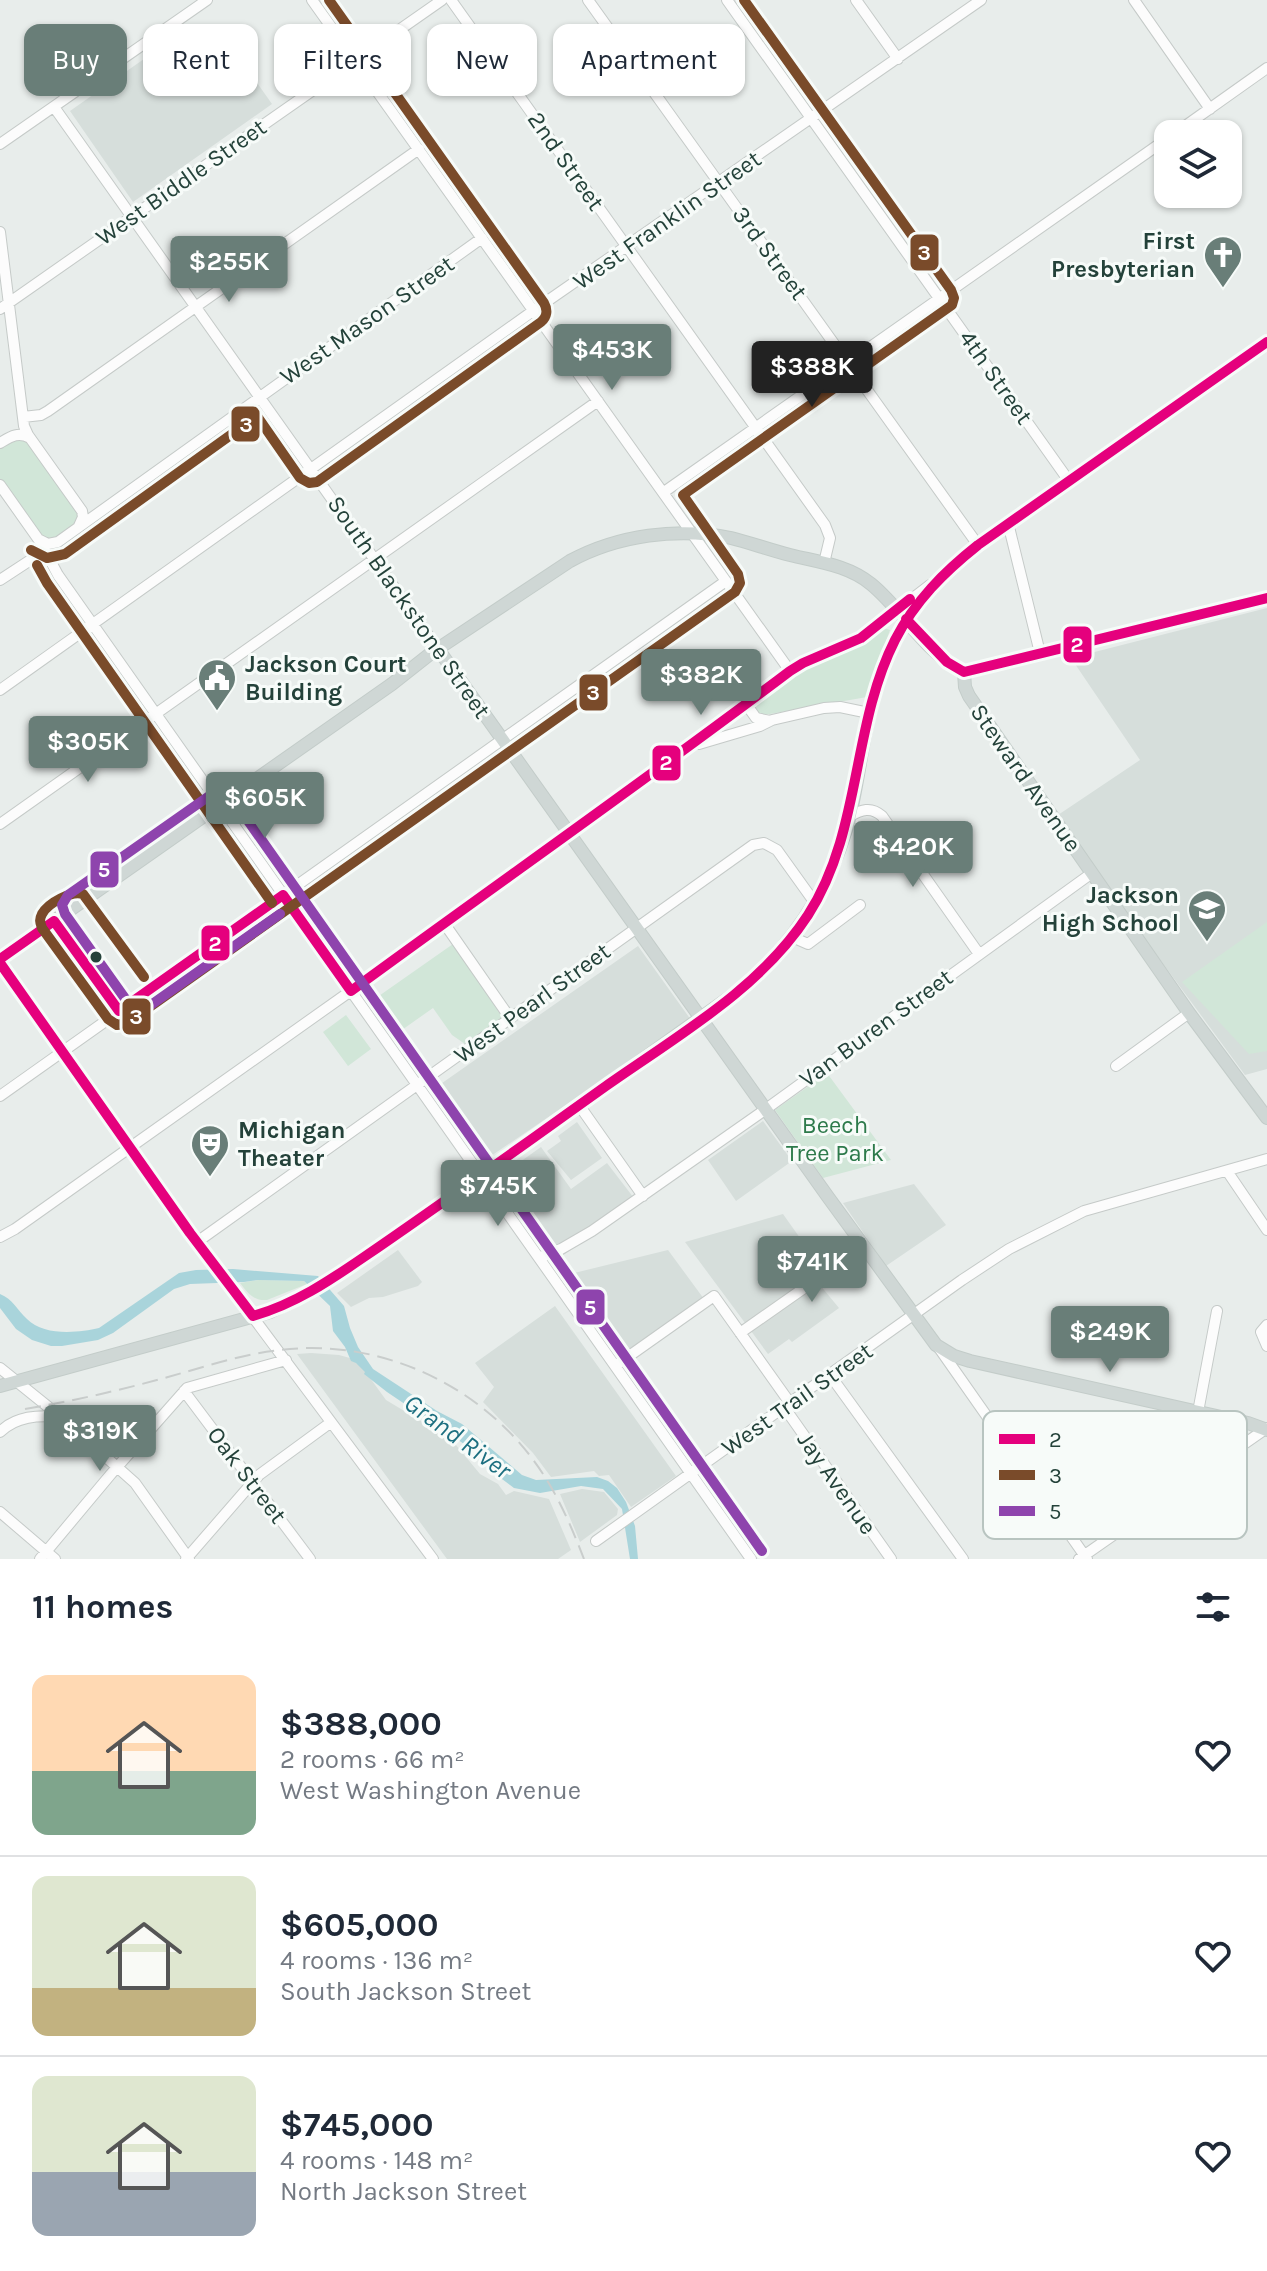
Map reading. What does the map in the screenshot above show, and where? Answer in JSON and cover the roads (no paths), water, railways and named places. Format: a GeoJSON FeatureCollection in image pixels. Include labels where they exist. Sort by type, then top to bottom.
{"type":"FeatureCollection","features":[{"type":"Feature","properties":{"kind":"main road"},"geometry":{"type":"LineString","coordinates":[[0,1386],[270,1312],[307,1294],[481,1175],[702,1018],[757,975],[792,937],[815,903],[838,854],[850,816],[869,713],[889,657],[906,619],[918,602],[935,582],[973,549],[1267,342]]}},
{"type":"Feature","properties":{"kind":"main road","name":"Steward Avenue"},"geometry":{"type":"LineString","coordinates":[[0,961],[438,649],[570,561],[623,541],[661,534],[693,533],[731,538],[844,568],[860,576],[875,587],[947,662],[964,672],[969,696],[1189,1013],[1267,1118]]}},
{"type":"Feature","properties":{"kind":"main road","name":"South Blackstone Street"},"geometry":{"type":"LineString","coordinates":[[438,649],[938,1346]]}},
{"type":"Feature","properties":{"kind":"main road"},"geometry":{"type":"LineString","coordinates":[[938,1346],[954,1356],[979,1363],[1194,1411]]}},
{"type":"Feature","properties":{"kind":"main road"},"geometry":{"type":"LineString","coordinates":[[1247,1423],[1267,1429]]}},
{"type":"Feature","properties":{"kind":"street"},"geometry":{"type":"LineString","coordinates":[[0,144],[207,0]]}},
{"type":"Feature","properties":{"kind":"street"},"geometry":{"type":"LineString","coordinates":[[312,0],[329,24]]}},
{"type":"Feature","properties":{"kind":"street","name":"West Biddle Street"},"geometry":{"type":"LineString","coordinates":[[408,24],[442,0]]}},
{"type":"Feature","properties":{"kind":"street","name":"2nd Street"},"geometry":{"type":"LineString","coordinates":[[451,0],[828,530],[830,541],[824,563]]}},
{"type":"Feature","properties":{"kind":"street","name":"3rd Street"},"geometry":{"type":"LineString","coordinates":[[588,0],[848,363],[973,549]]}},
{"type":"Feature","properties":{"kind":"street","name":"4th Street"},"geometry":{"type":"LineString","coordinates":[[727,0],[1069,481]]}},
{"type":"Feature","properties":{"kind":"street"},"geometry":{"type":"LineString","coordinates":[[856,0],[898,59]]}},
{"type":"Feature","properties":{"kind":"street","name":"West Franklin Street"},"geometry":{"type":"LineString","coordinates":[[0,690],[533,311],[981,0]]}},
{"type":"Feature","properties":{"kind":"street"},"geometry":{"type":"LineString","coordinates":[[1134,0],[1210,109]]}},
{"type":"Feature","properties":{"kind":"street"},"geometry":{"type":"LineString","coordinates":[[1194,120],[1267,68]]}},
{"type":"Feature","properties":{"kind":"street","name":"West Biddle Street"},"geometry":{"type":"LineString","coordinates":[[4,306],[305,96]]}},
{"type":"Feature","properties":{"kind":"street"},"geometry":{"type":"LineString","coordinates":[[380,96],[790,671]]}},
{"type":"Feature","properties":{"kind":"street","name":"South Blackstone Street"},"geometry":{"type":"LineString","coordinates":[[54,107],[438,649]]}},
{"type":"Feature","properties":{"kind":"street"},"geometry":{"type":"LineString","coordinates":[[664,492],[1154,148]]}},
{"type":"Feature","properties":{"kind":"street"},"geometry":{"type":"LineString","coordinates":[[23,417],[48,411],[419,149]]}},
{"type":"Feature","properties":{"kind":"street"},"geometry":{"type":"LineString","coordinates":[[0,232],[4,306],[26,432],[82,511],[83,520],[79,526]]}},
{"type":"Feature","properties":{"kind":"street","name":"West Mason Street"},"geometry":{"type":"LineString","coordinates":[[49,558],[58,542],[96,513],[482,238]]}},
{"type":"Feature","properties":{"kind":"street"},"geometry":{"type":"LineString","coordinates":[[0,824],[598,401]]}},
{"type":"Feature","properties":{"kind":"street"},"geometry":{"type":"LineString","coordinates":[[5,440],[19,428],[23,417]]}},
{"type":"Feature","properties":{"kind":"street"},"geometry":{"type":"LineString","coordinates":[[5,440],[23,435],[31,440]]}},
{"type":"Feature","properties":{"kind":"street"},"geometry":{"type":"LineString","coordinates":[[0,485],[38,538],[58,575],[751,1559]]}},
{"type":"Feature","properties":{"kind":"street"},"geometry":{"type":"LineString","coordinates":[[82,511],[96,513]]}},
{"type":"Feature","properties":{"kind":"street"},"geometry":{"type":"LineString","coordinates":[[1008,523],[1040,653]]}},
{"type":"Feature","properties":{"kind":"street"},"geometry":{"type":"LineString","coordinates":[[38,538],[48,544],[58,542]]}},
{"type":"Feature","properties":{"kind":"street"},"geometry":{"type":"LineString","coordinates":[[0,580],[29,561],[49,558]]}},
{"type":"Feature","properties":{"kind":"street"},"geometry":{"type":"LineString","coordinates":[[0,1096],[726,581]]}},
{"type":"Feature","properties":{"kind":"street"},"geometry":{"type":"LineString","coordinates":[[0,1237],[351,991],[690,748],[790,671],[861,638],[935,582]]}},
{"type":"Feature","properties":{"kind":"street"},"geometry":{"type":"LineString","coordinates":[[964,672],[1267,598]]}},
{"type":"Feature","properties":{"kind":"street"},"geometry":{"type":"LineString","coordinates":[[746,704],[758,719],[772,720]]}},
{"type":"Feature","properties":{"kind":"street"},"geometry":{"type":"LineString","coordinates":[[690,748],[772,720],[830,707],[869,713]]}},
{"type":"Feature","properties":{"kind":"street"},"geometry":{"type":"LineString","coordinates":[[733,713],[735,727],[745,731]]}},
{"type":"Feature","properties":{"kind":"street"},"geometry":{"type":"LineString","coordinates":[[850,816],[868,809],[882,816],[979,954]]}},
{"type":"Feature","properties":{"kind":"street","name":"West Pearl Street"},"geometry":{"type":"LineString","coordinates":[[197,1242],[748,848],[759,843],[777,850],[815,903]]}},
{"type":"Feature","properties":{"kind":"street","name":"Van Buren Street"},"geometry":{"type":"LineString","coordinates":[[539,1258],[592,1231],[643,1196],[1092,873]]}},
{"type":"Feature","properties":{"kind":"street"},"geometry":{"type":"LineString","coordinates":[[792,937],[808,944],[860,905]]}},
{"type":"Feature","properties":{"kind":"street"},"geometry":{"type":"LineString","coordinates":[[444,923],[510,1018]]}},
{"type":"Feature","properties":{"kind":"street"},"geometry":{"type":"LineString","coordinates":[[0,961],[197,1242],[433,1559]]}},
{"type":"Feature","properties":{"kind":"street"},"geometry":{"type":"LineString","coordinates":[[1116,1066],[1189,1013]]}},
{"type":"Feature","properties":{"kind":"street"},"geometry":{"type":"LineString","coordinates":[[579,1105],[643,1196]]}},
{"type":"Feature","properties":{"kind":"street","name":"West Trail Street"},"geometry":{"type":"LineString","coordinates":[[596,1541],[983,1265],[1061,1222],[1111,1203],[1267,1159]]}},
{"type":"Feature","properties":{"kind":"street"},"geometry":{"type":"LineString","coordinates":[[1227,1171],[1267,1230]]}},
{"type":"Feature","properties":{"kind":"street"},"geometry":{"type":"LineString","coordinates":[[740,1333],[864,1246]]}},
{"type":"Feature","properties":{"kind":"street","name":"Jay Avenue"},"geometry":{"type":"LineString","coordinates":[[615,1366],[714,1296],[891,1559]]}},
{"type":"Feature","properties":{"kind":"street"},"geometry":{"type":"LineString","coordinates":[[1198,1411],[1217,1311]]}},
{"type":"Feature","properties":{"kind":"street"},"geometry":{"type":"LineString","coordinates":[[1267,1325],[1261,1332],[1267,1346]]}},
{"type":"Feature","properties":{"kind":"street"},"geometry":{"type":"LineString","coordinates":[[938,1346],[983,1412]]}},
{"type":"Feature","properties":{"kind":"street"},"geometry":{"type":"LineString","coordinates":[[43,1555],[184,1391],[196,1384],[286,1360]]}},
{"type":"Feature","properties":{"kind":"street"},"geometry":{"type":"LineString","coordinates":[[0,1368],[139,1487],[187,1558],[259,1475],[330,1423]]}},
{"type":"Feature","properties":{"kind":"street"},"geometry":{"type":"LineString","coordinates":[[830,1375],[963,1559]]}},
{"type":"Feature","properties":{"kind":"street","name":"Oak Street"},"geometry":{"type":"LineString","coordinates":[[184,1391],[310,1559]]}},
{"type":"Feature","properties":{"kind":"street"},"geometry":{"type":"LineString","coordinates":[[0,1432],[23,1419],[44,1415],[62,1418]]}},
{"type":"Feature","properties":{"kind":"street"},"geometry":{"type":"LineString","coordinates":[[1247,1443],[1267,1429]]}},
{"type":"Feature","properties":{"kind":"street"},"geometry":{"type":"LineString","coordinates":[[0,1512],[43,1555],[55,1559]]}},
{"type":"Feature","properties":{"kind":"street"},"geometry":{"type":"LineString","coordinates":[[1070,1539],[1083,1558],[1110,1539]]}},
{"type":"Feature","properties":{"kind":"water","name":"Grand River"},"geometry":{"type":"Polygon","coordinates":[[[233,1269],[318,1276],[344,1306],[358,1347],[373,1369],[462,1424],[522,1475],[536,1480],[597,1477],[608,1481],[626,1502],[635,1526],[638,1559],[630,1559],[622,1509],[603,1489],[581,1486],[540,1493],[514,1488],[467,1446],[364,1374],[351,1361],[333,1331],[330,1306],[304,1281],[190,1284],[174,1289],[113,1333],[98,1340],[62,1346],[32,1340],[16,1329],[0,1308],[0,1294],[27,1319],[42,1328],[61,1332],[91,1330],[99,1328],[179,1273],[233,1269]]]}},
{"type":"Feature","properties":{"kind":"railway"},"geometry":{"type":"LineString","coordinates":[[25,1409],[115,1391],[223,1361],[280,1350],[316,1348],[351,1351],[386,1359],[419,1370],[451,1387],[481,1407],[507,1430],[547,1481],[584,1559]]}},
{"type":"Feature","properties":{"kind":"place","name":"First Presbyterian"},"geometry":{"type":"Point","coordinates":[1223,289]}},
{"type":"Feature","properties":{"kind":"place","name":"Jackson Court Building"},"geometry":{"type":"Point","coordinates":[217,712]}},
{"type":"Feature","properties":{"kind":"place","name":"Jackson High School"},"geometry":{"type":"Point","coordinates":[1207,943]}},
{"type":"Feature","properties":{"kind":"place","name":"Michigan Theater"},"geometry":{"type":"Point","coordinates":[210,1178]}},
{"type":"Feature","properties":{"kind":"park label","name":"Beech Tree Park"},"geometry":{"type":"Point","coordinates":[835,1139]}}]}
